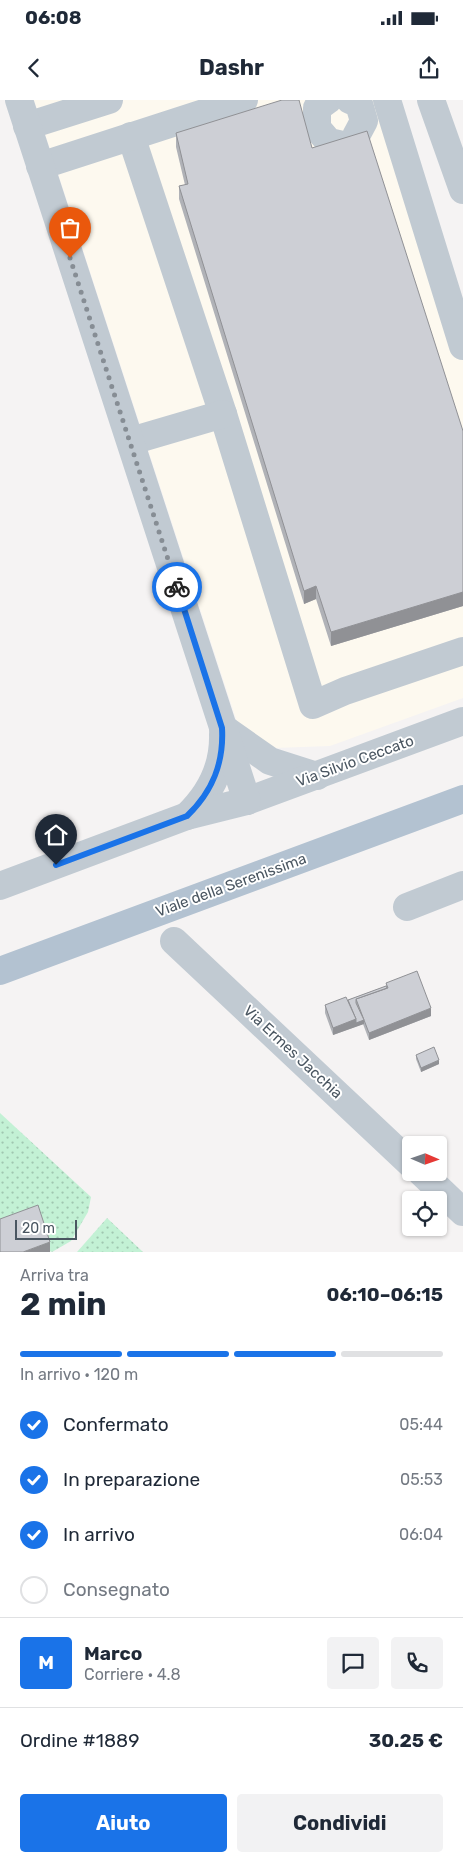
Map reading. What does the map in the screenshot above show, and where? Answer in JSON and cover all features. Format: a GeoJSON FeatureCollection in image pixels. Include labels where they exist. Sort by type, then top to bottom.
{"type":"FeatureCollection","features":[{"type":"Feature","properties":{"kind":"main road","name":"Viale della Serenissima"},"geometry":{"type":"LineString","coordinates":[[0,971],[463,799]]}},
{"type":"Feature","properties":{"kind":"street"},"geometry":{"type":"LineString","coordinates":[[19,100],[247,802]]}},
{"type":"Feature","properties":{"kind":"street"},"geometry":{"type":"LineString","coordinates":[[27,126],[108,100]]}},
{"type":"Feature","properties":{"kind":"street"},"geometry":{"type":"LineString","coordinates":[[40,166],[244,100]]}},
{"type":"Feature","properties":{"kind":"street"},"geometry":{"type":"LineString","coordinates":[[328,100],[316,108],[317,128],[329,142],[347,146],[350,174]]}},
{"type":"Feature","properties":{"kind":"street"},"geometry":{"type":"LineString","coordinates":[[350,100],[358,104],[364,121],[356,136]]}},
{"type":"Feature","properties":{"kind":"street"},"geometry":{"type":"LineString","coordinates":[[387,100],[463,346]]}},
{"type":"Feature","properties":{"kind":"street"},"geometry":{"type":"LineString","coordinates":[[431,100],[463,190]]}},
{"type":"Feature","properties":{"kind":"street"},"geometry":{"type":"LineString","coordinates":[[132,136],[223,414],[314,705],[345,691],[463,651]]}},
{"type":"Feature","properties":{"kind":"street"},"geometry":{"type":"LineString","coordinates":[[131,442],[223,414]]}},
{"type":"Feature","properties":{"kind":"street","name":"Via Silvio Ceccato"},"geometry":{"type":"LineString","coordinates":[[187,816],[247,802],[463,721]]}},
{"type":"Feature","properties":{"kind":"street"},"geometry":{"type":"LineString","coordinates":[[222,728],[270,761],[317,776]]}},
{"type":"Feature","properties":{"kind":"street"},"geometry":{"type":"LineString","coordinates":[[0,886],[187,816],[196,807],[212,784],[221,758],[223,746],[222,728]]}},
{"type":"Feature","properties":{"kind":"street"},"geometry":{"type":"LineString","coordinates":[[407,907],[463,884]]}},
{"type":"Feature","properties":{"kind":"street","name":"Via Ermes Jacchia"},"geometry":{"type":"LineString","coordinates":[[174,941],[402,1156]]}},
{"type":"Feature","properties":{"kind":"street"},"geometry":{"type":"LineString","coordinates":[[430,1181],[463,1212]]}},
{"type":"Feature","properties":{"kind":"shaded area"},"geometry":{"type":"Polygon","coordinates":[[[34,100],[396,100],[463,309],[463,698],[330,746],[275,748],[237,722],[34,100]]]}},
{"type":"Feature","properties":{"kind":"green space"},"geometry":{"type":"Polygon","coordinates":[[[0,1113],[91,1197],[88,1212],[71,1241],[52,1252],[0,1230],[0,1113]]]}},
{"type":"Feature","properties":{"kind":"green space"},"geometry":{"type":"Polygon","coordinates":[[[107,1218],[143,1252],[77,1252],[107,1218]]]}},
{"type":"Feature","properties":{"kind":"building"},"geometry":{"type":"Polygon","coordinates":[[[282,100],[299,100],[312,148],[367,131],[463,431],[463,592],[331,632],[316,586],[304,591],[179,186],[188,184],[176,133],[282,100]]]}},
{"type":"Feature","properties":{"kind":"building"},"geometry":{"type":"Polygon","coordinates":[[[417,971],[431,1008],[369,1033],[356,999],[388,988],[386,983],[417,971]]]}},
{"type":"Feature","properties":{"kind":"building"},"geometry":{"type":"Polygon","coordinates":[[[386,986],[387,988],[356,999],[364,1020],[356,1023],[348,1000],[386,986]]]}},
{"type":"Feature","properties":{"kind":"building"},"geometry":{"type":"Polygon","coordinates":[[[346,997],[356,1019],[333,1028],[325,1005],[346,997]]]}},
{"type":"Feature","properties":{"kind":"building"},"geometry":{"type":"Polygon","coordinates":[[[434,1047],[439,1060],[421,1068],[416,1055],[434,1047]]]}},
{"type":"Feature","properties":{"kind":"building"},"geometry":{"type":"Polygon","coordinates":[[[38,1205],[50,1242],[23,1252],[0,1252],[0,1219],[38,1205]]]}},
{"type":"Feature","properties":{"kind":"way so far"},"geometry":{"type":"LineString","coordinates":[[70,258],[177,587]]}},
{"type":"Feature","properties":{"kind":"route"},"geometry":{"type":"LineString","coordinates":[[56,865],[187,816],[207,794],[212,784],[221,758],[223,746],[222,728],[177,587]]}}]}
